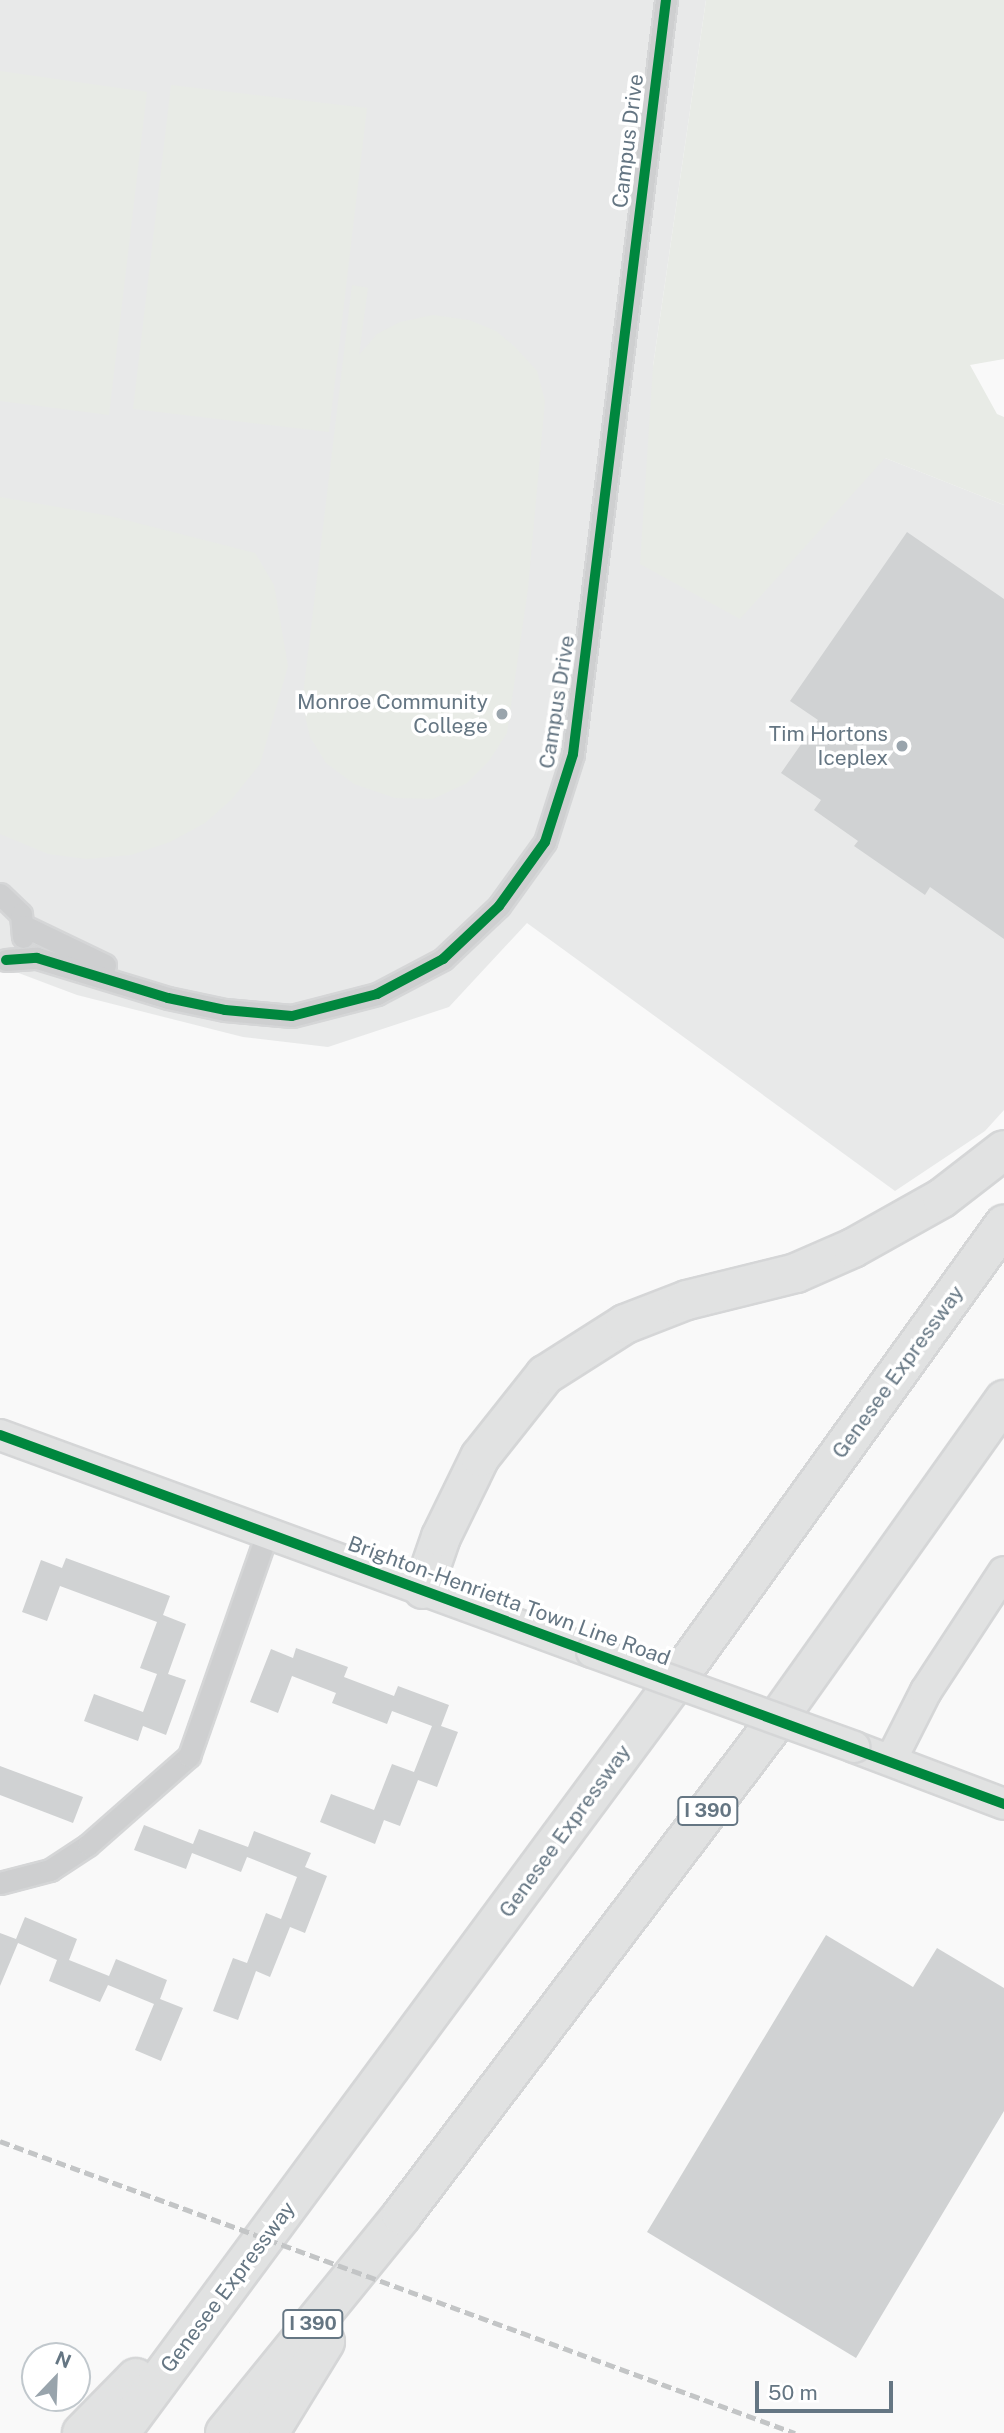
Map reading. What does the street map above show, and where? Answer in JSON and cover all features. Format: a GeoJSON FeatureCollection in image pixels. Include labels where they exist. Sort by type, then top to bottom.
{"type":"FeatureCollection","features":[{"type":"Feature","properties":{"kind":"highway"},"geometry":{"type":"LineString","coordinates":[[423,1589],[441,1537],[480,1457],[545,1375],[625,1324],[687,1300],[796,1273],[853,1248],[942,1198],[1004,1150]]}},
{"type":"Feature","properties":{"kind":"highway","name":"Genesee Expressway"},"geometry":{"type":"LineString","coordinates":[[120,2433],[680,1675],[1004,1225]]}},
{"type":"Feature","properties":{"kind":"highway","name":"I 390"},"geometry":{"type":"LineString","coordinates":[[225,2433],[402,2214],[779,1717],[1004,1400]]}},
{"type":"Feature","properties":{"kind":"highway"},"geometry":{"type":"LineString","coordinates":[[269,2433],[402,2214]]}},
{"type":"Feature","properties":{"kind":"highway"},"geometry":{"type":"LineString","coordinates":[[82,2433],[238,2274]]}},
{"type":"Feature","properties":{"kind":"street","name":"Campus Drive"},"geometry":{"type":"LineString","coordinates":[[3,962],[37,958],[168,998],[225,1010],[292,1016],[377,994],[443,959],[499,906],[545,842],[573,754],[666,0]]}},
{"type":"Feature","properties":{"kind":"street"},"geometry":{"type":"LineString","coordinates":[[0,894],[15,903],[24,926],[18,949],[3,962]]}},
{"type":"Feature","properties":{"kind":"street","name":"Campus Drive"},"geometry":{"type":"LineString","coordinates":[[24,926],[72,953],[225,1010]]}},
{"type":"Feature","properties":{"kind":"street","name":"Brighton-Henrietta Town Line Road"},"geometry":{"type":"LineString","coordinates":[[0,1435],[854,1746],[1004,1804]]}},
{"type":"Feature","properties":{"kind":"street"},"geometry":{"type":"LineString","coordinates":[[0,1883],[50,1870],[88,1845],[189,1756],[267,1533]]}},
{"type":"Feature","properties":{"kind":"street"},"geometry":{"type":"LineString","coordinates":[[891,1760],[926,1691],[1004,1572]]}},
{"type":"Feature","properties":{"kind":"shaded area","name":"Monroe Community College"},"geometry":{"type":"Polygon","coordinates":[[[0,0],[706,0],[653,366],[1004,505],[1004,1110],[985,1131],[895,1191],[527,923],[449,1007],[328,1047],[243,1037],[77,995],[0,966],[0,0]]]}},
{"type":"Feature","properties":{"kind":"shaded area"},"geometry":{"type":"Polygon","coordinates":[[[706,0],[1004,0],[1004,359],[970,365],[997,414],[1004,417],[1004,505],[885,458],[740,619],[640,564],[653,366],[706,0]]]}},
{"type":"Feature","properties":{"kind":"shaded area"},"geometry":{"type":"Polygon","coordinates":[[[0,71],[147,92],[109,415],[0,401],[0,71]]]}},
{"type":"Feature","properties":{"kind":"shaded area"},"geometry":{"type":"Polygon","coordinates":[[[171,85],[367,108],[329,432],[133,409],[171,85]]]}},
{"type":"Feature","properties":{"kind":"shaded area"},"geometry":{"type":"Polygon","coordinates":[[[352,285],[368,288],[359,355],[377,334],[400,322],[433,315],[469,320],[496,331],[515,347],[537,371],[545,401],[528,589],[507,733],[489,761],[467,783],[433,799],[395,798],[354,784],[326,763],[310,737],[302,703],[352,285]]]}},
{"type":"Feature","properties":{"kind":"shaded area"},"geometry":{"type":"Polygon","coordinates":[[[0,497],[110,516],[255,553],[274,585],[288,666],[260,764],[231,800],[205,823],[170,842],[131,855],[87,859],[48,854],[0,834],[0,497]]]}},
{"type":"Feature","properties":{"kind":"building","name":"Tim Hortons Iceplex"},"geometry":{"type":"Polygon","coordinates":[[[907,532],[1004,599],[1004,939],[930,887],[925,895],[854,846],[858,841],[814,810],[821,800],[781,773],[818,720],[790,701],[907,532]]]}},
{"type":"Feature","properties":{"kind":"building"},"geometry":{"type":"Polygon","coordinates":[[[66,1558],[170,1596],[163,1615],[186,1624],[168,1674],[186,1680],[166,1735],[143,1726],[138,1741],[84,1721],[94,1694],[143,1712],[157,1674],[140,1668],[157,1622],[60,1586],[47,1621],[22,1612],[41,1560],[62,1568],[66,1558]]]}},
{"type":"Feature","properties":{"kind":"building"},"geometry":{"type":"Polygon","coordinates":[[[296,1648],[348,1667],[344,1677],[394,1696],[398,1686],[449,1705],[441,1726],[458,1732],[437,1787],[418,1780],[400,1826],[384,1820],[375,1844],[320,1822],[331,1794],[374,1810],[392,1764],[414,1772],[432,1726],[392,1711],[387,1724],[332,1703],[336,1693],[292,1676],[278,1713],[250,1702],[271,1649],[293,1658],[296,1648]]]}},
{"type":"Feature","properties":{"kind":"building"},"geometry":{"type":"Polygon","coordinates":[[[0,1766],[83,1797],[73,1823],[0,1795],[0,1766]]]}},
{"type":"Feature","properties":{"kind":"building"},"geometry":{"type":"Polygon","coordinates":[[[144,1825],[193,1844],[199,1829],[248,1847],[254,1831],[311,1853],[305,1867],[327,1876],[305,1933],[290,1927],[270,1977],[256,1971],[238,2020],[213,2011],[233,1958],[247,1963],[266,1913],[281,1919],[297,1877],[247,1857],[241,1872],[192,1853],[186,1869],[134,1850],[144,1825]]]}},
{"type":"Feature","properties":{"kind":"building"},"geometry":{"type":"Polygon","coordinates":[[[25,1917],[77,1939],[69,1960],[109,1976],[116,1959],[167,1980],[160,1999],[183,2008],[161,2061],[135,2050],[154,2004],[108,1985],[100,2002],[49,1981],[57,1960],[18,1943],[0,1986],[0,1933],[16,1939],[25,1917]]]}},
{"type":"Feature","properties":{"kind":"building"},"geometry":{"type":"Polygon","coordinates":[[[826,1935],[913,1987],[937,1948],[1004,1988],[1004,2111],[856,2358],[647,2232],[826,1935]]]}},
{"type":"Feature","properties":{"kind":"railway"},"geometry":{"type":"LineString","coordinates":[[0,2141],[795,2433]]}},
{"type":"Feature","properties":{"kind":"cycle path"},"geometry":{"type":"LineString","coordinates":[[6,960],[37,958],[168,998],[225,1010],[292,1016],[377,994],[443,959],[499,906],[545,842],[573,754],[666,0]]}},
{"type":"Feature","properties":{"kind":"cycle path"},"geometry":{"type":"LineString","coordinates":[[0,1435],[1004,1804]]}},
{"type":"Feature","properties":{"kind":"place","name":"Monroe Community College"},"geometry":{"type":"Point","coordinates":[502,714]}},
{"type":"Feature","properties":{"kind":"place","name":"Tim Hortons Iceplex"},"geometry":{"type":"Point","coordinates":[902,746]}}]}
